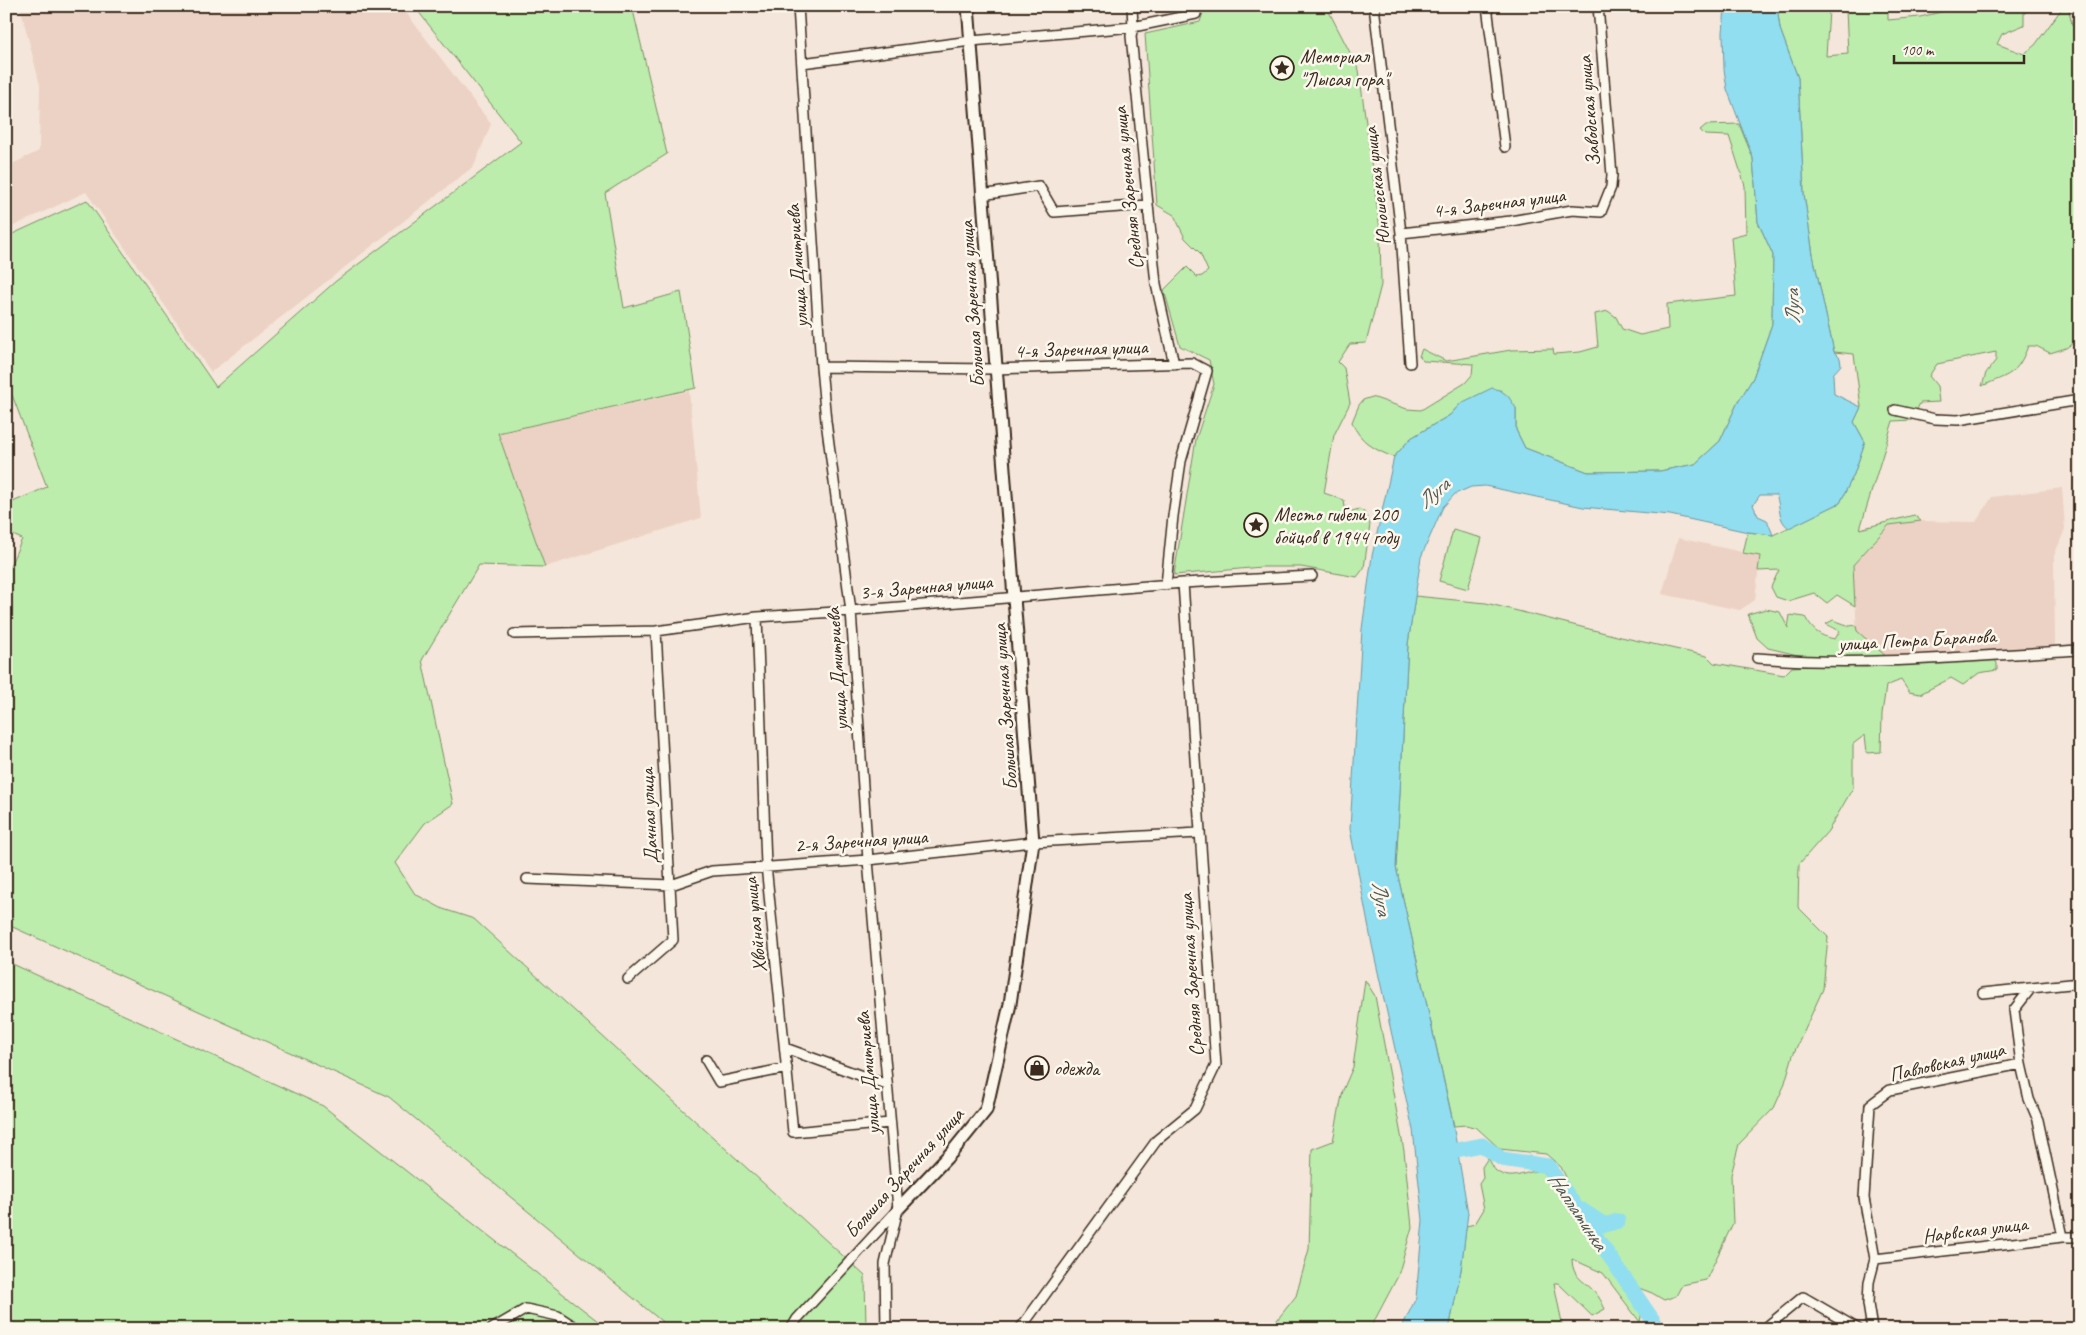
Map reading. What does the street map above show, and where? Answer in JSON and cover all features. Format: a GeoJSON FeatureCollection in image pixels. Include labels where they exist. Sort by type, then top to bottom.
{"type":"FeatureCollection","features":[{"type":"Feature","properties":{"kind":"street","name":"улица Дмитриева"},"geometry":{"type":"LineString","coordinates":[[798,6],[821,367],[826,421],[851,611],[868,860],[898,1209],[885,1264],[886,1329]]}},
{"type":"Feature","properties":{"kind":"street","name":"Большая Заречная улица"},"geometry":{"type":"LineString","coordinates":[[791,1329],[796,1319],[952,1152],[986,1110],[1010,1004],[1033,842],[968,6]]}},
{"type":"Feature","properties":{"kind":"street","name":"Средняя Заречная улица"},"geometry":{"type":"LineString","coordinates":[[1132,6],[1133,27],[1131,36],[1156,284],[1174,364]]}},
{"type":"Feature","properties":{"kind":"street","name":"Юношеская улица"},"geometry":{"type":"LineString","coordinates":[[1374,6],[1401,233],[1410,363]]}},
{"type":"Feature","properties":{"kind":"street"},"geometry":{"type":"LineString","coordinates":[[1487,6],[1505,148]]}},
{"type":"Feature","properties":{"kind":"street","name":"Заводская улица"},"geometry":{"type":"LineString","coordinates":[[1598,6],[1612,175],[1611,188],[1601,212]]}},
{"type":"Feature","properties":{"kind":"street"},"geometry":{"type":"LineString","coordinates":[[802,63],[971,41],[1133,27],[1196,14]]}},
{"type":"Feature","properties":{"kind":"street"},"geometry":{"type":"LineString","coordinates":[[982,195],[1039,186],[1054,212],[1147,205]]}},
{"type":"Feature","properties":{"kind":"street","name":"4-я Заречная улица"},"geometry":{"type":"LineString","coordinates":[[1401,233],[1511,220],[1572,210],[1601,212]]}},
{"type":"Feature","properties":{"kind":"street","name":"4-я Заречная улица"},"geometry":{"type":"LineString","coordinates":[[821,367],[995,369],[1192,363],[1207,370],[1181,461],[1172,516],[1166,585]]}},
{"type":"Feature","properties":{"kind":"street"},"geometry":{"type":"LineString","coordinates":[[1895,410],[1935,420],[1958,420],[2080,400]]}},
{"type":"Feature","properties":{"kind":"street","name":"3-я Заречная улица"},"geometry":{"type":"LineString","coordinates":[[514,634],[656,630],[757,617],[1183,583],[1312,576]]}},
{"type":"Feature","properties":{"kind":"street","name":"Средняя Заречная улица"},"geometry":{"type":"LineString","coordinates":[[1020,1329],[1157,1140],[1195,1109],[1216,1065],[1183,583]]}},
{"type":"Feature","properties":{"kind":"street","name":"Хвойная улица"},"geometry":{"type":"LineString","coordinates":[[757,617],[766,866],[793,1132],[890,1123]]}},
{"type":"Feature","properties":{"kind":"street","name":"Дачная улица"},"geometry":{"type":"LineString","coordinates":[[628,978],[673,940],[656,630]]}},
{"type":"Feature","properties":{"kind":"street","name":"улица Петра Баранова"},"geometry":{"type":"LineString","coordinates":[[1757,658],[1809,662],[1849,662],[2080,650]]}},
{"type":"Feature","properties":{"kind":"street","name":"2-я Заречная улица"},"geometry":{"type":"LineString","coordinates":[[527,879],[670,885],[712,871],[868,860],[1033,842],[1199,833]]}},
{"type":"Feature","properties":{"kind":"street"},"geometry":{"type":"LineString","coordinates":[[1983,993],[2080,983]]}},
{"type":"Feature","properties":{"kind":"street"},"geometry":{"type":"LineString","coordinates":[[2031,988],[2014,1010],[2021,1064],[2029,1099],[2038,1120],[2063,1237]]}},
{"type":"Feature","properties":{"kind":"street"},"geometry":{"type":"LineString","coordinates":[[785,1048],[887,1085]]}},
{"type":"Feature","properties":{"kind":"street"},"geometry":{"type":"LineString","coordinates":[[706,1060],[718,1082],[787,1068]]}},
{"type":"Feature","properties":{"kind":"street","name":"Павловская улица"},"geometry":{"type":"LineString","coordinates":[[1872,1329],[1868,1304],[1869,1282],[1875,1259],[1864,1198],[1870,1106],[1890,1090],[2021,1064]]}},
{"type":"Feature","properties":{"kind":"street","name":"Нарвская улица"},"geometry":{"type":"LineString","coordinates":[[1875,1259],[2063,1237],[2080,1237]]}},
{"type":"Feature","properties":{"kind":"street"},"geometry":{"type":"LineString","coordinates":[[1764,1329],[1803,1297],[1858,1329]]}},
{"type":"Feature","properties":{"kind":"street"},"geometry":{"type":"LineString","coordinates":[[492,1329],[526,1309],[558,1316],[578,1329]]}},
{"type":"Feature","properties":{"kind":"shaded area"},"geometry":{"type":"Polygon","coordinates":[[[20,6],[401,6],[491,124],[474,166],[211,372],[86,192],[7,229],[8,166],[39,151],[40,85],[20,6]]]}},
{"type":"Feature","properties":{"kind":"shaded area"},"geometry":{"type":"Polygon","coordinates":[[[689,391],[701,518],[545,567],[498,433],[689,391]]]}},
{"type":"Feature","properties":{"kind":"shaded area"},"geometry":{"type":"Polygon","coordinates":[[[2062,488],[2065,529],[2054,556],[2055,646],[1887,657],[1857,631],[1853,565],[1889,525],[1921,521],[1976,522],[1992,497],[2062,488]]]}},
{"type":"Feature","properties":{"kind":"shaded area"},"geometry":{"type":"Polygon","coordinates":[[[1678,538],[1760,556],[1755,600],[1740,610],[1662,594],[1678,538]]]}},
{"type":"Feature","properties":{"kind":"green space"},"geometry":{"type":"Polygon","coordinates":[[[414,6],[632,6],[667,154],[605,193],[624,308],[681,292],[696,388],[498,433],[545,567],[479,565],[422,660],[453,804],[425,823],[395,863],[415,894],[443,909],[474,919],[865,1276],[866,1329],[671,1329],[389,1097],[6,924],[6,575],[22,539],[6,532],[6,505],[47,487],[6,379],[6,237],[87,200],[216,387],[336,281],[521,142],[414,6]]]}},
{"type":"Feature","properties":{"kind":"green space"},"geometry":{"type":"Polygon","coordinates":[[[1205,6],[1326,6],[1359,70],[1380,229],[1381,285],[1366,343],[1350,344],[1338,362],[1344,368],[1350,403],[1334,435],[1324,493],[1344,500],[1345,508],[1349,512],[1359,509],[1364,512],[1370,524],[1364,568],[1357,577],[1301,567],[1261,567],[1174,575],[1196,439],[1214,384],[1209,360],[1180,346],[1164,290],[1187,267],[1197,277],[1202,276],[1208,271],[1200,253],[1185,238],[1174,215],[1157,205],[1145,34],[1200,22],[1205,6]]]}},
{"type":"Feature","properties":{"kind":"green space"},"geometry":{"type":"Polygon","coordinates":[[[1777,6],[1888,6],[1888,20],[1920,17],[1966,6],[2035,6],[2024,13],[2024,25],[2002,34],[1997,44],[2024,54],[2035,45],[2063,7],[2068,6],[2072,25],[2080,25],[2080,338],[2066,348],[2050,353],[2036,346],[2028,346],[2016,368],[2006,376],[1982,386],[1986,373],[1996,360],[1996,352],[1937,364],[1929,376],[1937,386],[1939,402],[1920,403],[1912,420],[1893,421],[1860,529],[1914,515],[1921,521],[1889,525],[1853,565],[1855,606],[1837,595],[1827,603],[1814,593],[1788,601],[1776,597],[1771,587],[1779,570],[1758,571],[1760,556],[1743,553],[1748,532],[1773,535],[1840,503],[1854,474],[1865,442],[1854,422],[1861,407],[1854,354],[1834,352],[1813,255],[1804,194],[1798,78],[1780,29],[1777,6]],[[1829,10],[1826,56],[1848,54],[1846,10],[1829,10]]]}},
{"type":"Feature","properties":{"kind":"green space"},"geometry":{"type":"Polygon","coordinates":[[[1739,124],[1753,158],[1758,222],[1773,255],[1772,324],[1753,378],[1737,404],[1720,441],[1695,464],[1660,471],[1588,472],[1525,448],[1516,430],[1516,408],[1461,403],[1450,415],[1411,438],[1394,457],[1381,452],[1359,435],[1352,422],[1363,400],[1372,397],[1407,409],[1421,410],[1465,383],[1472,375],[1473,364],[1423,361],[1419,356],[1422,349],[1446,361],[1511,350],[1553,349],[1554,354],[1580,352],[1598,347],[1595,314],[1608,311],[1616,317],[1622,329],[1640,335],[1668,329],[1667,304],[1736,296],[1731,237],[1746,233],[1745,186],[1729,136],[1705,135],[1700,130],[1706,125],[1739,124]]]}},
{"type":"Feature","properties":{"kind":"green space"},"geometry":{"type":"Polygon","coordinates":[[[1453,530],[1482,538],[1468,589],[1439,581],[1453,530]]]}},
{"type":"Feature","properties":{"kind":"green space"},"geometry":{"type":"Polygon","coordinates":[[[1415,596],[1486,603],[1621,637],[1707,656],[1714,663],[1784,675],[1792,667],[1826,665],[1866,667],[1980,659],[1994,659],[1997,663],[1997,670],[1979,673],[1963,685],[1951,678],[1920,694],[1909,692],[1901,680],[1886,686],[1882,714],[1881,752],[1867,753],[1865,735],[1853,744],[1853,788],[1828,831],[1799,864],[1798,907],[1828,937],[1823,989],[1793,1055],[1784,1086],[1774,1108],[1739,1144],[1731,1175],[1733,1223],[1706,1280],[1682,1285],[1676,1296],[1664,1300],[1631,1285],[1644,1300],[1640,1322],[1603,1273],[1572,1259],[1572,1265],[1576,1274],[1596,1293],[1605,1309],[1592,1316],[1558,1283],[1554,1283],[1563,1329],[1449,1329],[1461,1270],[1466,1226],[1475,1224],[1484,1209],[1479,1184],[1483,1178],[1482,1167],[1488,1158],[1496,1171],[1508,1176],[1542,1171],[1561,1190],[1566,1177],[1561,1167],[1546,1154],[1500,1149],[1477,1128],[1466,1125],[1454,1126],[1396,867],[1408,644],[1415,596]]]}},
{"type":"Feature","properties":{"kind":"green space"},"geometry":{"type":"Polygon","coordinates":[[[1766,609],[1780,612],[1788,628],[1790,615],[1805,617],[1817,632],[1835,639],[1840,631],[1826,624],[1833,620],[1850,626],[1856,625],[1857,631],[1887,657],[1829,660],[1768,648],[1757,638],[1748,614],[1766,609]]]}},
{"type":"Feature","properties":{"kind":"green space"},"geometry":{"type":"Polygon","coordinates":[[[6,961],[323,1106],[608,1329],[6,1329],[6,961]]]}},
{"type":"Feature","properties":{"kind":"green space"},"geometry":{"type":"Polygon","coordinates":[[[1365,980],[1375,996],[1404,1151],[1412,1227],[1398,1276],[1370,1329],[1270,1329],[1296,1296],[1309,1249],[1312,1149],[1333,1141],[1343,1090],[1353,1067],[1365,980]]]}},
{"type":"Feature","properties":{"kind":"water","name":"Луга"},"geometry":{"type":"Polygon","coordinates":[[[1725,6],[1777,6],[1780,29],[1798,78],[1804,194],[1813,255],[1834,352],[1840,358],[1841,365],[1833,374],[1834,394],[1861,407],[1854,422],[1865,442],[1854,474],[1840,503],[1789,528],[1781,517],[1776,495],[1760,495],[1753,505],[1758,516],[1767,520],[1773,535],[1748,532],[1670,515],[1583,507],[1485,486],[1471,487],[1455,494],[1443,507],[1421,557],[1408,644],[1396,867],[1452,1118],[1468,1213],[1461,1270],[1449,1329],[1401,1329],[1416,1298],[1423,1220],[1413,1130],[1372,945],[1350,829],[1362,629],[1372,556],[1394,457],[1411,438],[1450,415],[1461,403],[1492,388],[1500,390],[1508,396],[1516,408],[1516,430],[1525,448],[1588,472],[1660,471],[1695,464],[1720,441],[1737,404],[1753,378],[1772,324],[1773,255],[1758,222],[1753,158],[1727,89],[1724,69],[1723,33],[1725,6]]]}},
{"type":"Feature","properties":{"kind":"waterway","name":"Наплатинка"},"geometry":{"type":"LineString","coordinates":[[1437,1154],[1482,1145],[1502,1159],[1548,1166],[1659,1329]]}},
{"type":"Feature","properties":{"kind":"waterway"},"geometry":{"type":"LineString","coordinates":[[1582,1210],[1605,1225],[1618,1221]]}},
{"type":"Feature","properties":{"kind":"place","name":"Мемориал \"Лысая гора\""},"geometry":{"type":"Point","coordinates":[1282,68]}},
{"type":"Feature","properties":{"kind":"place","name":"Место гибели 200 бойцов в 1944 году"},"geometry":{"type":"Point","coordinates":[1256,525]}},
{"type":"Feature","properties":{"kind":"place","name":"одежда"},"geometry":{"type":"Point","coordinates":[1037,1068]}}]}
